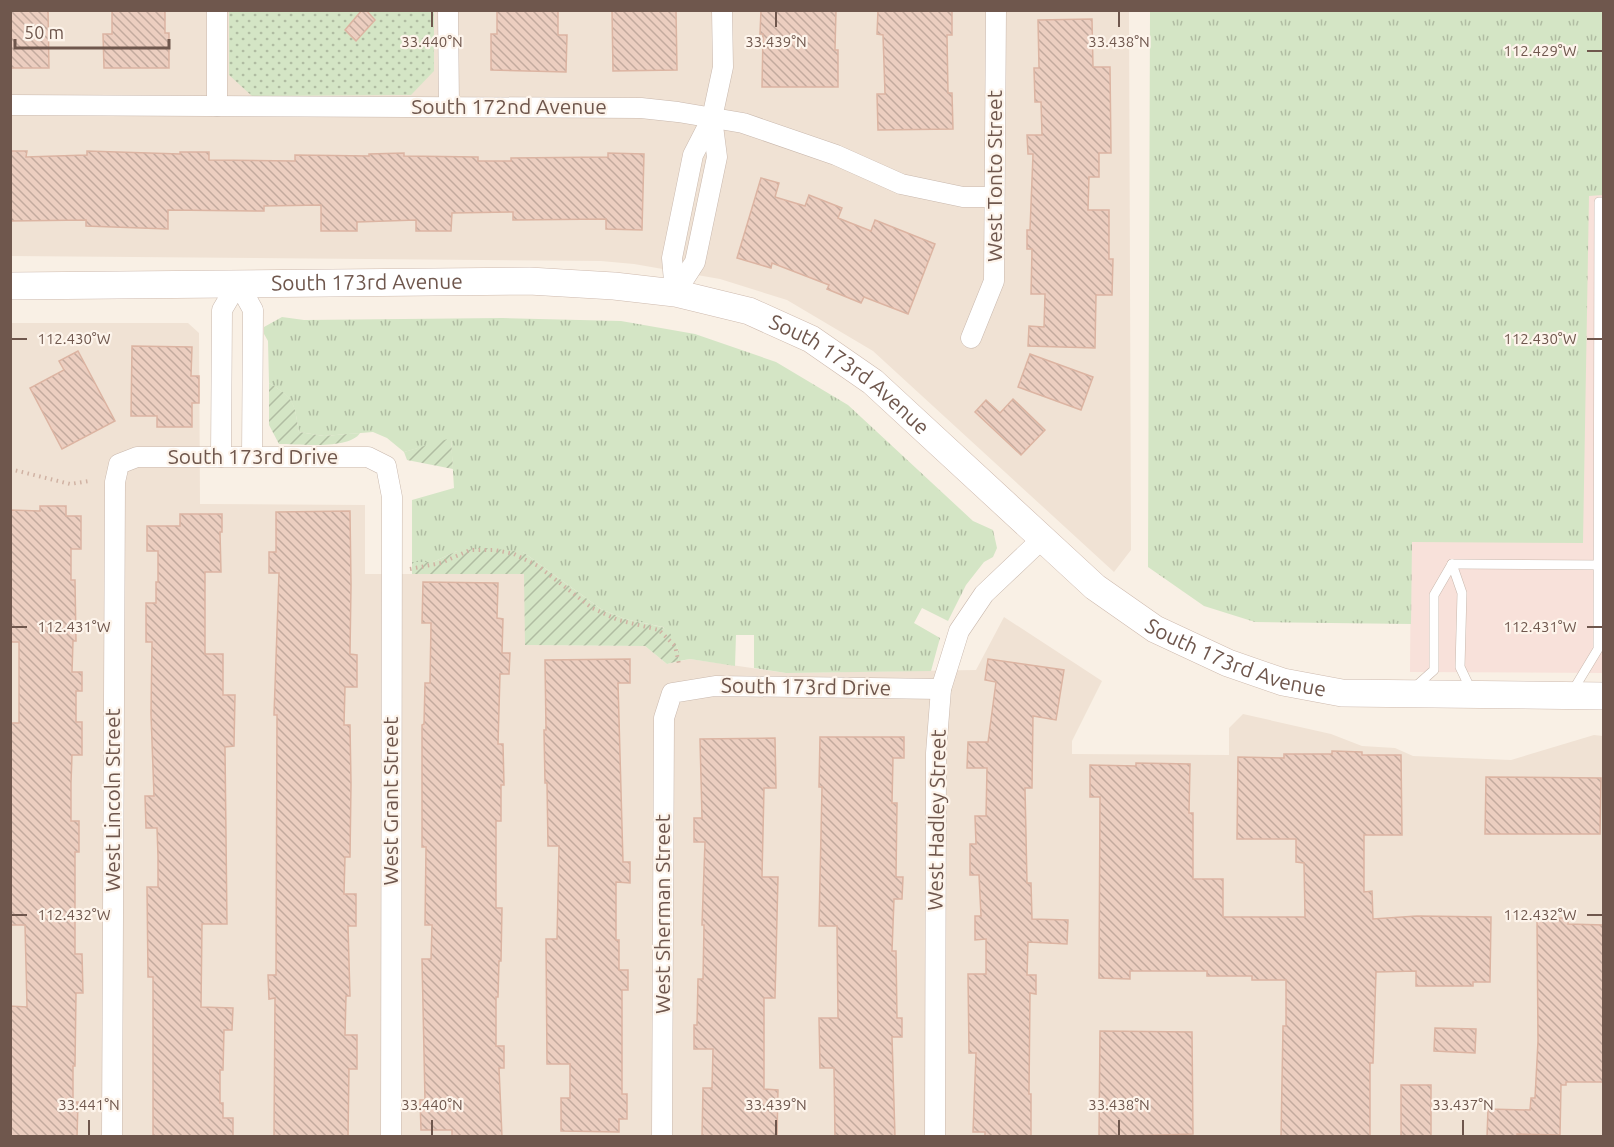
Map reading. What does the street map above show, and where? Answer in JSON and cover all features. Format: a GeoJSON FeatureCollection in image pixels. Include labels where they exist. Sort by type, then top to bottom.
{"type":"FeatureCollection","features":[{"type":"Feature","properties":{"kind":"street"},"geometry":{"type":"LineString","coordinates":[[217,10],[218,106]]}},
{"type":"Feature","properties":{"kind":"street"},"geometry":{"type":"LineString","coordinates":[[448,10],[449,107]]}},
{"type":"Feature","properties":{"kind":"street"},"geometry":{"type":"LineString","coordinates":[[675,293],[672,258],[693,155],[712,118],[723,67],[722,10]]}},
{"type":"Feature","properties":{"kind":"street","name":"West Tonto Street"},"geometry":{"type":"LineString","coordinates":[[971,338],[994,281],[996,10]]}},
{"type":"Feature","properties":{"kind":"street","name":"South 172nd Avenue"},"geometry":{"type":"LineString","coordinates":[[10,105],[641,108],[743,123],[836,155],[902,184],[963,197],[994,196]]}},
{"type":"Feature","properties":{"kind":"street","name":"South 173rd Avenue"},"geometry":{"type":"LineString","coordinates":[[10,286],[529,282],[614,286],[675,293],[749,311],[811,339],[873,382],[1095,588],[1155,629],[1228,663],[1283,682],[1342,693],[1604,696]]}},
{"type":"Feature","properties":{"kind":"street"},"geometry":{"type":"LineString","coordinates":[[221,456],[222,310],[238,283]]}},
{"type":"Feature","properties":{"kind":"street"},"geometry":{"type":"LineString","coordinates":[[238,283],[253,310],[252,456]]}},
{"type":"Feature","properties":{"kind":"street","name":"South 173rd Drive"},"geometry":{"type":"LineString","coordinates":[[119,464],[138,457],[368,456],[386,466]]}},
{"type":"Feature","properties":{"kind":"street","name":"West Lincoln Street"},"geometry":{"type":"LineString","coordinates":[[112,1137],[114,487],[119,464]]}},
{"type":"Feature","properties":{"kind":"street","name":"West Grant Street"},"geometry":{"type":"LineString","coordinates":[[386,466],[392,497],[391,1137]]}},
{"type":"Feature","properties":{"kind":"street","name":"West Hadley Street"},"geometry":{"type":"LineString","coordinates":[[935,1137],[936,753],[941,689],[959,631],[984,594],[1042,539]]}},
{"type":"Feature","properties":{"kind":"street","name":"South 173rd Drive"},"geometry":{"type":"LineString","coordinates":[[672,693],[715,686],[941,689]]}},
{"type":"Feature","properties":{"kind":"street","name":"West Sherman Street"},"geometry":{"type":"LineString","coordinates":[[662,1137],[664,718],[672,693]]}},
{"type":"Feature","properties":{"kind":"lane"},"geometry":{"type":"LineString","coordinates":[[1570,695],[1601,653],[1599,202],[1604,202]]}},
{"type":"Feature","properties":{"kind":"lane"},"geometry":{"type":"LineString","coordinates":[[1452,564],[1601,565]]}},
{"type":"Feature","properties":{"kind":"lane"},"geometry":{"type":"LineString","coordinates":[[1408,693],[1434,670],[1434,595],[1452,564]]}},
{"type":"Feature","properties":{"kind":"lane"},"geometry":{"type":"LineString","coordinates":[[1452,564],[1461,593],[1460,667],[1473,694]]}},
{"type":"Feature","properties":{"kind":"path"},"geometry":{"type":"LineString","coordinates":[[10,469],[70,484],[89,481]]}},
{"type":"Feature","properties":{"kind":"path"},"geometry":{"type":"LineString","coordinates":[[410,570],[441,563],[470,550],[495,550],[514,554],[538,567],[592,608],[618,620],[659,630],[675,646],[679,664]]}},
{"type":"Feature","properties":{"kind":"shaded area"},"geometry":{"type":"Polygon","coordinates":[[[11,11],[1129,11],[1131,550],[1114,572],[873,351],[787,300],[720,279],[634,264],[601,261],[11,256],[11,11]]]}},
{"type":"Feature","properties":{"kind":"shaded area"},"geometry":{"type":"Polygon","coordinates":[[[1589,195],[1603,195],[1603,673],[1410,672],[1411,542],[1589,195]]]}},
{"type":"Feature","properties":{"kind":"shaded area"},"geometry":{"type":"Polygon","coordinates":[[[11,323],[188,323],[199,333],[200,504],[365,505],[365,574],[525,574],[525,645],[645,646],[667,664],[690,659],[786,673],[976,670],[1004,617],[1102,681],[1072,741],[1072,754],[1229,755],[1229,728],[1243,714],[1331,734],[1362,746],[1395,748],[1413,756],[1511,760],[1594,735],[1603,736],[1603,1136],[11,1136],[11,323]]]}},
{"type":"Feature","properties":{"kind":"green space"},"geometry":{"type":"Polygon","coordinates":[[[229,11],[434,11],[434,71],[411,95],[252,96],[229,75],[229,11]]]}},
{"type":"Feature","properties":{"kind":"green space"},"geometry":{"type":"Polygon","coordinates":[[[1150,11],[1603,11],[1603,195],[1589,196],[1583,543],[1412,542],[1411,624],[1255,622],[1204,606],[1148,567],[1150,11]]]}},
{"type":"Feature","properties":{"kind":"green space"},"geometry":{"type":"Polygon","coordinates":[[[282,317],[304,320],[503,318],[621,321],[695,334],[776,362],[848,405],[973,521],[993,530],[997,548],[993,557],[984,562],[966,585],[948,621],[922,608],[914,623],[940,638],[931,671],[786,673],[754,668],[754,635],[736,635],[735,666],[690,659],[679,661],[677,646],[663,627],[625,619],[601,609],[523,552],[457,551],[433,562],[412,562],[412,500],[454,488],[451,439],[404,452],[387,438],[373,432],[324,436],[299,432],[296,414],[289,398],[269,383],[268,341],[264,334],[264,327],[282,317]]]}},
{"type":"Feature","properties":{"kind":"green space"},"geometry":{"type":"Polygon","coordinates":[[[269,383],[289,398],[296,414],[299,432],[324,436],[360,433],[346,442],[335,444],[279,444],[269,425],[269,383]]]}},
{"type":"Feature","properties":{"kind":"green space"},"geometry":{"type":"Polygon","coordinates":[[[451,438],[453,469],[407,460],[404,452],[451,438]]]}},
{"type":"Feature","properties":{"kind":"green space"},"geometry":{"type":"Polygon","coordinates":[[[487,548],[523,552],[601,609],[625,619],[662,627],[670,633],[677,646],[679,661],[667,664],[645,646],[525,645],[524,574],[412,574],[412,562],[433,562],[457,551],[487,548]]]}},
{"type":"Feature","properties":{"kind":"building"},"geometry":{"type":"Polygon","coordinates":[[[10,10],[48,10],[49,68],[10,68],[10,10]]]}},
{"type":"Feature","properties":{"kind":"building"},"geometry":{"type":"Polygon","coordinates":[[[112,10],[165,10],[165,33],[169,33],[169,68],[104,68],[103,34],[112,34],[112,10]]]}},
{"type":"Feature","properties":{"kind":"building"},"geometry":{"type":"Polygon","coordinates":[[[362,10],[366,10],[375,20],[356,41],[345,30],[362,10]]]}},
{"type":"Feature","properties":{"kind":"building"},"geometry":{"type":"Polygon","coordinates":[[[497,10],[558,10],[558,35],[567,35],[566,72],[491,70],[491,34],[497,34],[497,10]]]}},
{"type":"Feature","properties":{"kind":"building"},"geometry":{"type":"Polygon","coordinates":[[[612,10],[676,10],[677,70],[613,71],[612,10]]]}},
{"type":"Feature","properties":{"kind":"building"},"geometry":{"type":"Polygon","coordinates":[[[761,10],[836,10],[835,50],[838,50],[838,87],[762,87],[761,10]]]}},
{"type":"Feature","properties":{"kind":"building"},"geometry":{"type":"Polygon","coordinates":[[[878,10],[952,10],[952,35],[947,35],[948,93],[952,93],[953,129],[878,130],[877,94],[885,94],[883,35],[877,34],[878,10]]]}},
{"type":"Feature","properties":{"kind":"building"},"geometry":{"type":"Polygon","coordinates":[[[1092,19],[1093,67],[1110,67],[1111,153],[1099,153],[1099,177],[1089,177],[1088,210],[1109,210],[1109,259],[1113,259],[1112,295],[1096,295],[1095,348],[1028,346],[1029,326],[1044,327],[1045,294],[1031,294],[1032,249],[1027,249],[1033,154],[1028,154],[1027,135],[1042,135],[1041,102],[1035,102],[1034,68],[1039,68],[1038,20],[1092,19]]]}},
{"type":"Feature","properties":{"kind":"building"},"geometry":{"type":"Polygon","coordinates":[[[10,151],[27,151],[26,157],[87,155],[87,151],[180,154],[180,152],[209,152],[209,160],[295,161],[295,155],[369,156],[369,154],[404,153],[404,156],[478,157],[478,161],[511,161],[511,158],[608,157],[608,153],[644,154],[642,230],[606,229],[606,219],[513,220],[513,212],[452,213],[451,231],[416,231],[416,220],[357,222],[357,231],[321,231],[321,205],[264,206],[264,211],[168,210],[168,229],[86,226],[86,220],[10,221],[10,151]]]}},
{"type":"Feature","properties":{"kind":"building"},"geometry":{"type":"Polygon","coordinates":[[[761,178],[779,183],[775,197],[805,206],[809,195],[842,208],[838,218],[871,231],[875,220],[935,244],[908,314],[864,297],[861,303],[827,289],[829,285],[772,263],[771,268],[737,258],[761,178]]]}},
{"type":"Feature","properties":{"kind":"building"},"geometry":{"type":"Polygon","coordinates":[[[132,346],[192,347],[191,376],[199,376],[199,403],[192,403],[192,427],[157,427],[157,416],[131,416],[132,346]]]}},
{"type":"Feature","properties":{"kind":"building"},"geometry":{"type":"Polygon","coordinates":[[[78,351],[115,421],[62,449],[30,388],[64,370],[59,361],[78,351]]]}},
{"type":"Feature","properties":{"kind":"building"},"geometry":{"type":"Polygon","coordinates":[[[1030,354],[1093,377],[1081,410],[1018,387],[1030,354]]]}},
{"type":"Feature","properties":{"kind":"building"},"geometry":{"type":"Polygon","coordinates":[[[1013,399],[1045,430],[1021,455],[975,412],[986,400],[1000,413],[1013,399]]]}},
{"type":"Feature","properties":{"kind":"building"},"geometry":{"type":"Polygon","coordinates":[[[40,506],[66,506],[66,516],[81,516],[81,549],[71,549],[71,580],[75,580],[76,641],[73,641],[72,672],[82,672],[82,691],[76,691],[76,722],[82,722],[82,755],[72,755],[71,783],[71,821],[79,821],[79,852],[75,852],[75,954],[82,954],[83,993],[76,993],[73,1102],[78,1102],[77,1137],[10,1137],[10,1006],[27,1007],[25,925],[10,925],[10,723],[19,723],[19,642],[10,642],[10,510],[40,511],[40,506]]]}},
{"type":"Feature","properties":{"kind":"building"},"geometry":{"type":"Polygon","coordinates":[[[350,511],[350,654],[357,655],[357,687],[345,687],[344,725],[350,725],[351,784],[350,857],[345,857],[344,894],[356,894],[356,926],[348,926],[350,996],[346,996],[345,1035],[357,1035],[357,1069],[349,1069],[348,1137],[274,1137],[275,998],[269,999],[268,975],[276,975],[277,715],[274,715],[279,573],[269,573],[269,552],[276,552],[276,512],[350,511]]]}},
{"type":"Feature","properties":{"kind":"building"},"geometry":{"type":"Polygon","coordinates":[[[180,514],[222,514],[221,572],[205,572],[205,654],[223,654],[223,695],[235,695],[234,746],[225,747],[227,924],[202,924],[201,1007],[233,1008],[232,1030],[224,1030],[223,1070],[220,1070],[220,1103],[223,1103],[223,1118],[233,1118],[233,1137],[153,1137],[153,977],[148,977],[147,887],[158,887],[158,856],[157,828],[146,828],[145,796],[154,796],[151,714],[152,642],[146,642],[146,603],[156,603],[158,551],[147,551],[147,526],[180,526],[180,514]]]}},
{"type":"Feature","properties":{"kind":"building"},"geometry":{"type":"Polygon","coordinates":[[[423,582],[498,583],[497,618],[503,619],[502,653],[510,653],[509,674],[500,674],[498,744],[503,744],[504,785],[501,785],[501,821],[496,821],[496,908],[502,908],[501,961],[499,961],[498,997],[496,997],[496,1046],[504,1046],[504,1068],[499,1068],[502,1137],[452,1137],[452,1130],[421,1130],[420,1100],[425,1100],[422,959],[431,959],[432,925],[425,925],[426,847],[422,847],[422,725],[424,724],[425,683],[430,683],[431,623],[422,623],[423,582]]]}},
{"type":"Feature","properties":{"kind":"building"},"geometry":{"type":"Polygon","coordinates":[[[630,659],[630,683],[618,683],[623,862],[630,862],[630,883],[616,882],[616,940],[619,940],[619,970],[628,970],[628,990],[622,990],[622,1094],[627,1094],[627,1119],[619,1119],[619,1132],[561,1131],[561,1098],[570,1098],[570,1064],[547,1064],[546,939],[557,939],[559,846],[548,846],[544,730],[546,730],[545,660],[630,659]]]}},
{"type":"Feature","properties":{"kind":"building"},"geometry":{"type":"Polygon","coordinates":[[[988,659],[1064,670],[1056,720],[1033,716],[1032,788],[1025,788],[1027,883],[1031,883],[1032,919],[1068,920],[1067,944],[1028,942],[1027,975],[1036,975],[1036,994],[1030,993],[1031,1137],[985,1137],[985,1132],[973,1132],[976,1053],[969,1053],[968,974],[986,974],[986,939],[975,940],[975,916],[981,916],[979,875],[970,875],[970,844],[976,844],[975,816],[986,816],[987,768],[967,768],[968,742],[988,742],[996,682],[985,680],[988,659]]]}},
{"type":"Feature","properties":{"kind":"building"},"geometry":{"type":"Polygon","coordinates":[[[820,737],[904,737],[904,758],[893,758],[892,803],[897,803],[896,877],[903,877],[902,899],[894,899],[892,951],[896,951],[897,1018],[902,1018],[902,1037],[892,1037],[895,1137],[835,1137],[834,1068],[820,1068],[819,1018],[838,1018],[837,926],[819,926],[822,787],[819,787],[820,737]]]}},
{"type":"Feature","properties":{"kind":"building"},"geometry":{"type":"Polygon","coordinates":[[[775,738],[776,788],[764,788],[762,877],[778,877],[775,998],[764,998],[764,1089],[778,1090],[777,1137],[702,1137],[703,1088],[712,1088],[713,1049],[694,1049],[698,979],[703,979],[705,842],[694,842],[694,818],[702,818],[700,739],[775,738]]]}},
{"type":"Feature","properties":{"kind":"building"},"geometry":{"type":"Polygon","coordinates":[[[1332,751],[1362,752],[1362,755],[1401,755],[1402,835],[1364,835],[1364,892],[1372,891],[1373,919],[1417,916],[1491,917],[1490,982],[1473,982],[1473,986],[1416,986],[1416,971],[1376,972],[1373,1063],[1370,1063],[1370,1137],[1281,1137],[1286,980],[1252,980],[1252,976],[1207,976],[1207,971],[1130,971],[1130,979],[1099,978],[1100,797],[1090,797],[1090,765],[1190,764],[1189,813],[1193,813],[1193,879],[1223,879],[1223,917],[1305,917],[1304,863],[1296,862],[1296,839],[1237,839],[1238,757],[1284,758],[1284,754],[1332,754],[1332,751]]]}},
{"type":"Feature","properties":{"kind":"building"},"geometry":{"type":"Polygon","coordinates":[[[1486,777],[1601,778],[1600,834],[1485,834],[1486,777]]]}},
{"type":"Feature","properties":{"kind":"building"},"geometry":{"type":"Polygon","coordinates":[[[1537,918],[1568,918],[1568,924],[1604,925],[1604,1082],[1566,1082],[1566,1085],[1561,1085],[1560,1135],[1517,1134],[1517,1137],[1487,1137],[1488,1109],[1530,1110],[1531,1098],[1535,1098],[1538,1041],[1537,918]]]}},
{"type":"Feature","properties":{"kind":"building"},"geometry":{"type":"Polygon","coordinates":[[[1435,1028],[1476,1029],[1475,1053],[1434,1051],[1435,1028]]]}},
{"type":"Feature","properties":{"kind":"building"},"geometry":{"type":"Polygon","coordinates":[[[1100,1031],[1192,1032],[1193,1134],[1099,1137],[1100,1031]]]}},
{"type":"Feature","properties":{"kind":"building"},"geometry":{"type":"Polygon","coordinates":[[[1401,1085],[1431,1085],[1431,1137],[1401,1137],[1401,1085]]]}}]}
